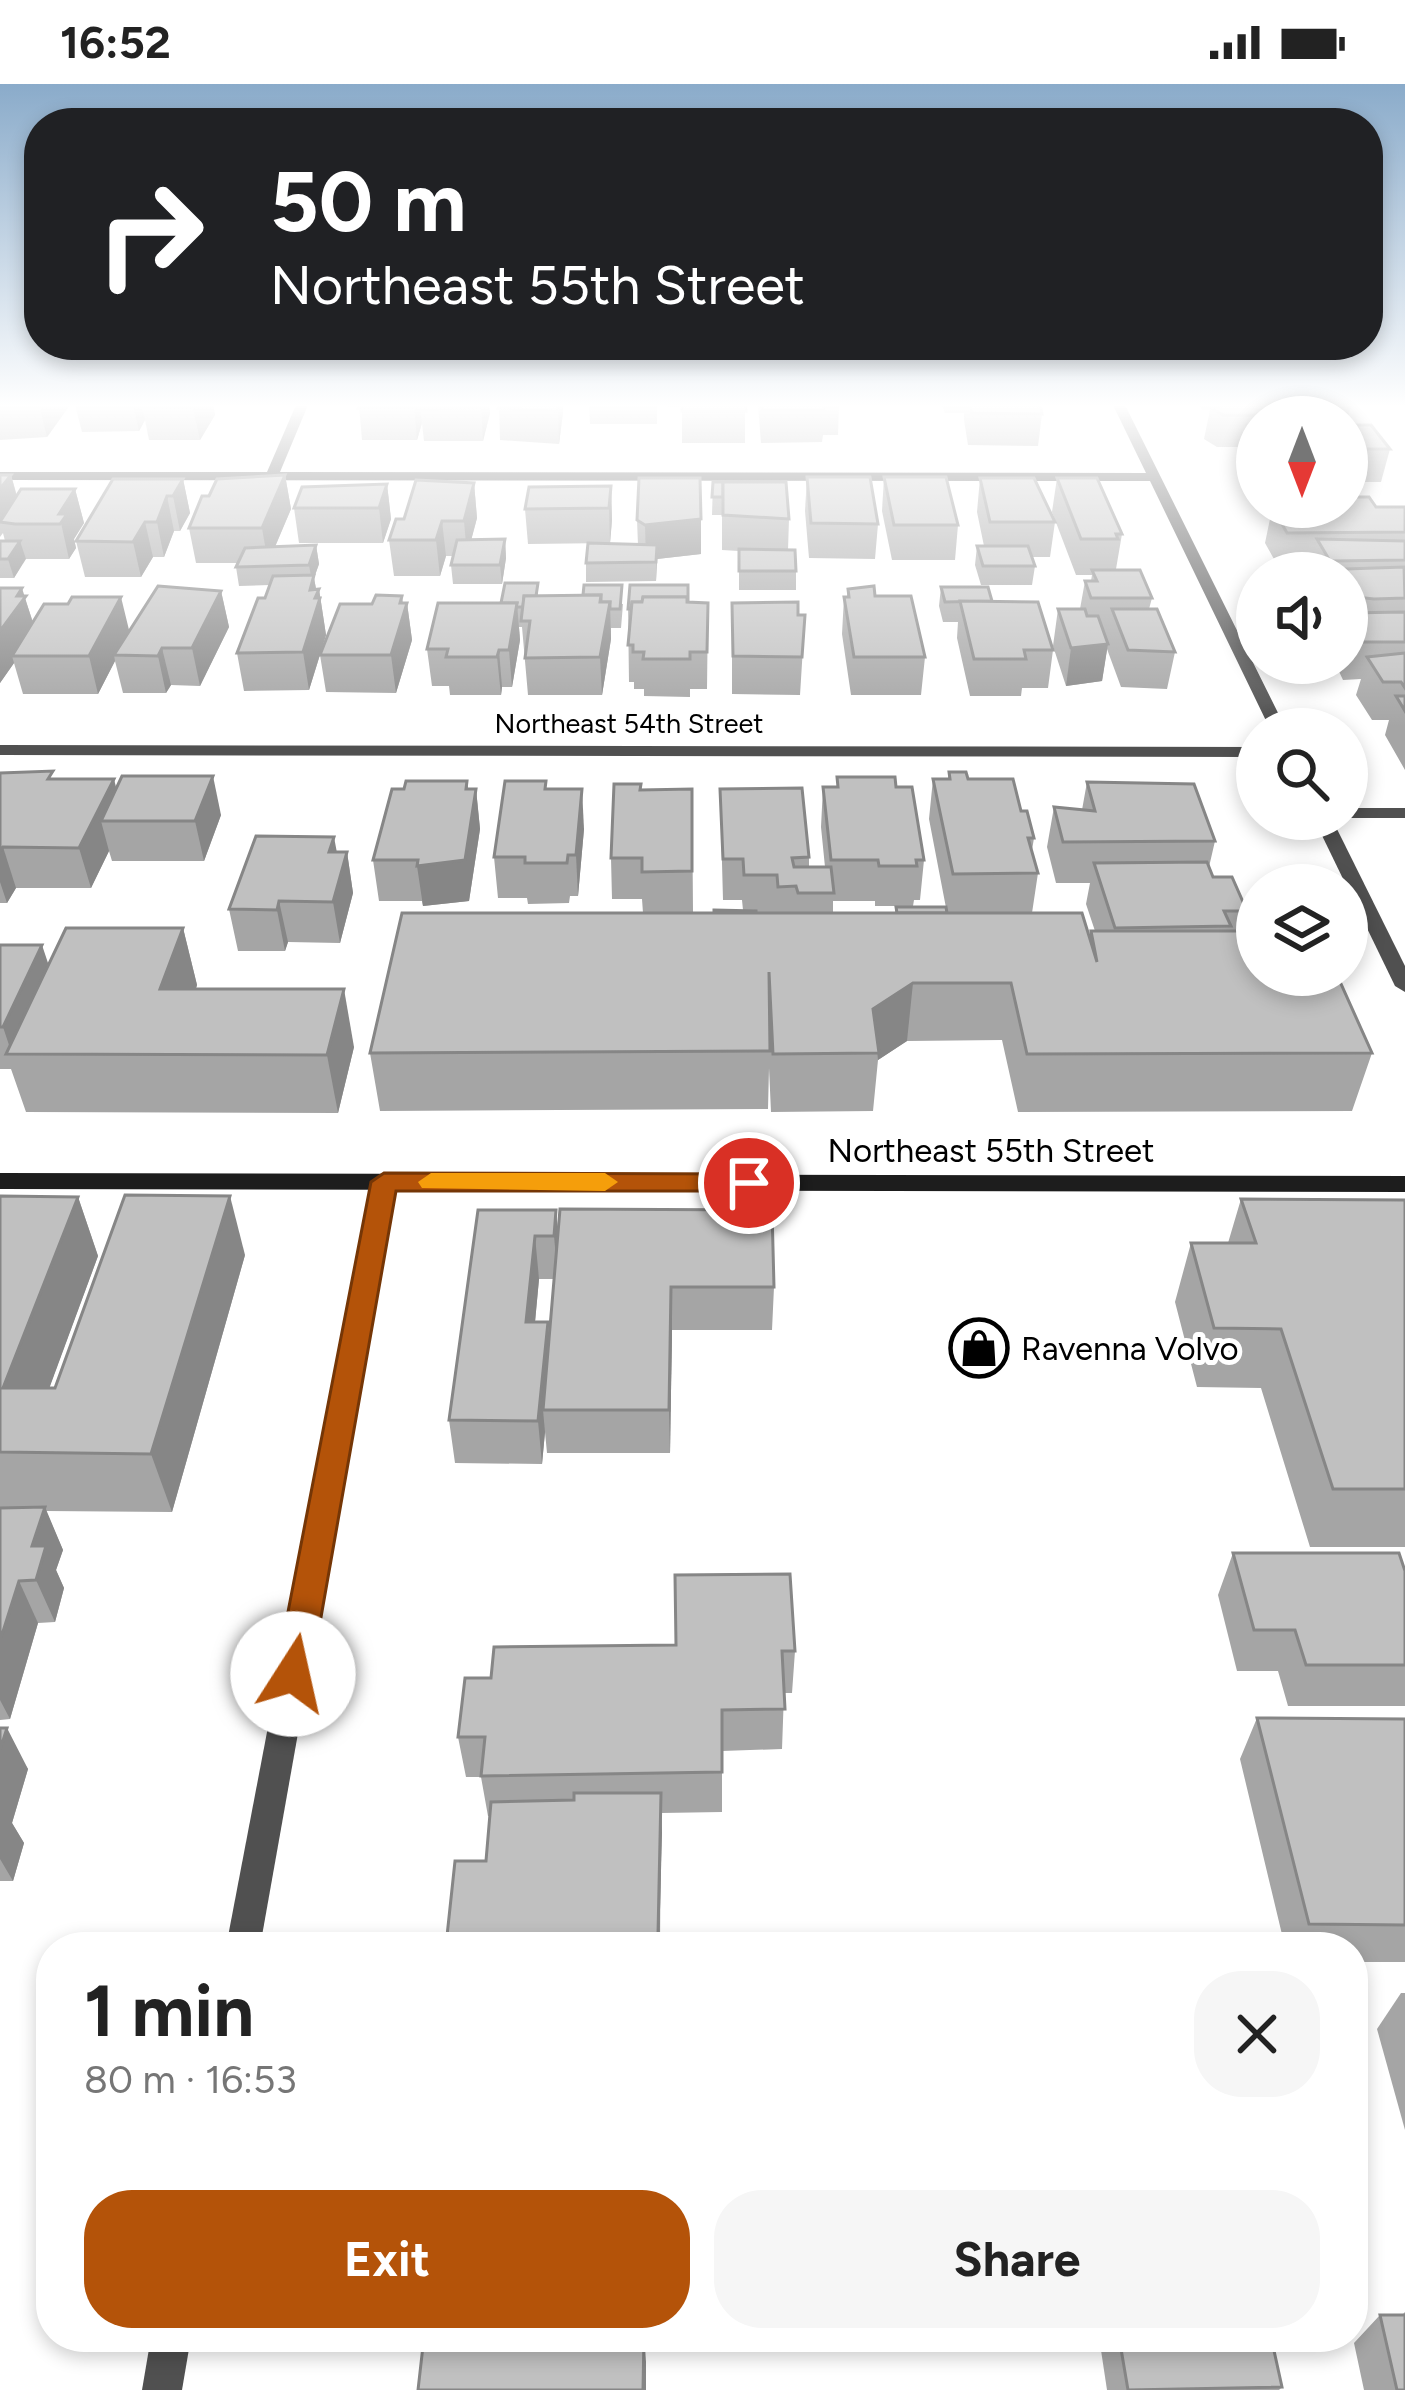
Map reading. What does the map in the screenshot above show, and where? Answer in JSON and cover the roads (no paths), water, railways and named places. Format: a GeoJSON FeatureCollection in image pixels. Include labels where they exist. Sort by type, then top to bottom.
{"type":"FeatureCollection","features":[{"type":"Feature","properties":{"kind":"main road","name":"Northeast 55th Street"},"geometry":{"type":"LineString","coordinates":[[0,1181],[1405,1184]]}},
{"type":"Feature","properties":{"kind":"street"},"geometry":{"type":"LineString","coordinates":[[1172,513],[1268,708]]}},
{"type":"Feature","properties":{"kind":"street","name":"Northeast 54th Street"},"geometry":{"type":"LineString","coordinates":[[0,750],[1236,752]]}},
{"type":"Feature","properties":{"kind":"street"},"geometry":{"type":"LineString","coordinates":[[1368,813],[1405,813]]}},
{"type":"Feature","properties":{"kind":"street"},"geometry":{"type":"LineString","coordinates":[[1334,840],[1405,986]]}},
{"type":"Feature","properties":{"kind":"street"},"geometry":{"type":"LineString","coordinates":[[246,1932],[384,1182]]}},
{"type":"Feature","properties":{"kind":"street"},"geometry":{"type":"LineString","coordinates":[[161,2390],[168,2352]]}},
{"type":"Feature","properties":{"kind":"place","name":"Ravenna Volvo"},"geometry":{"type":"Point","coordinates":[979,1348]}}]}
